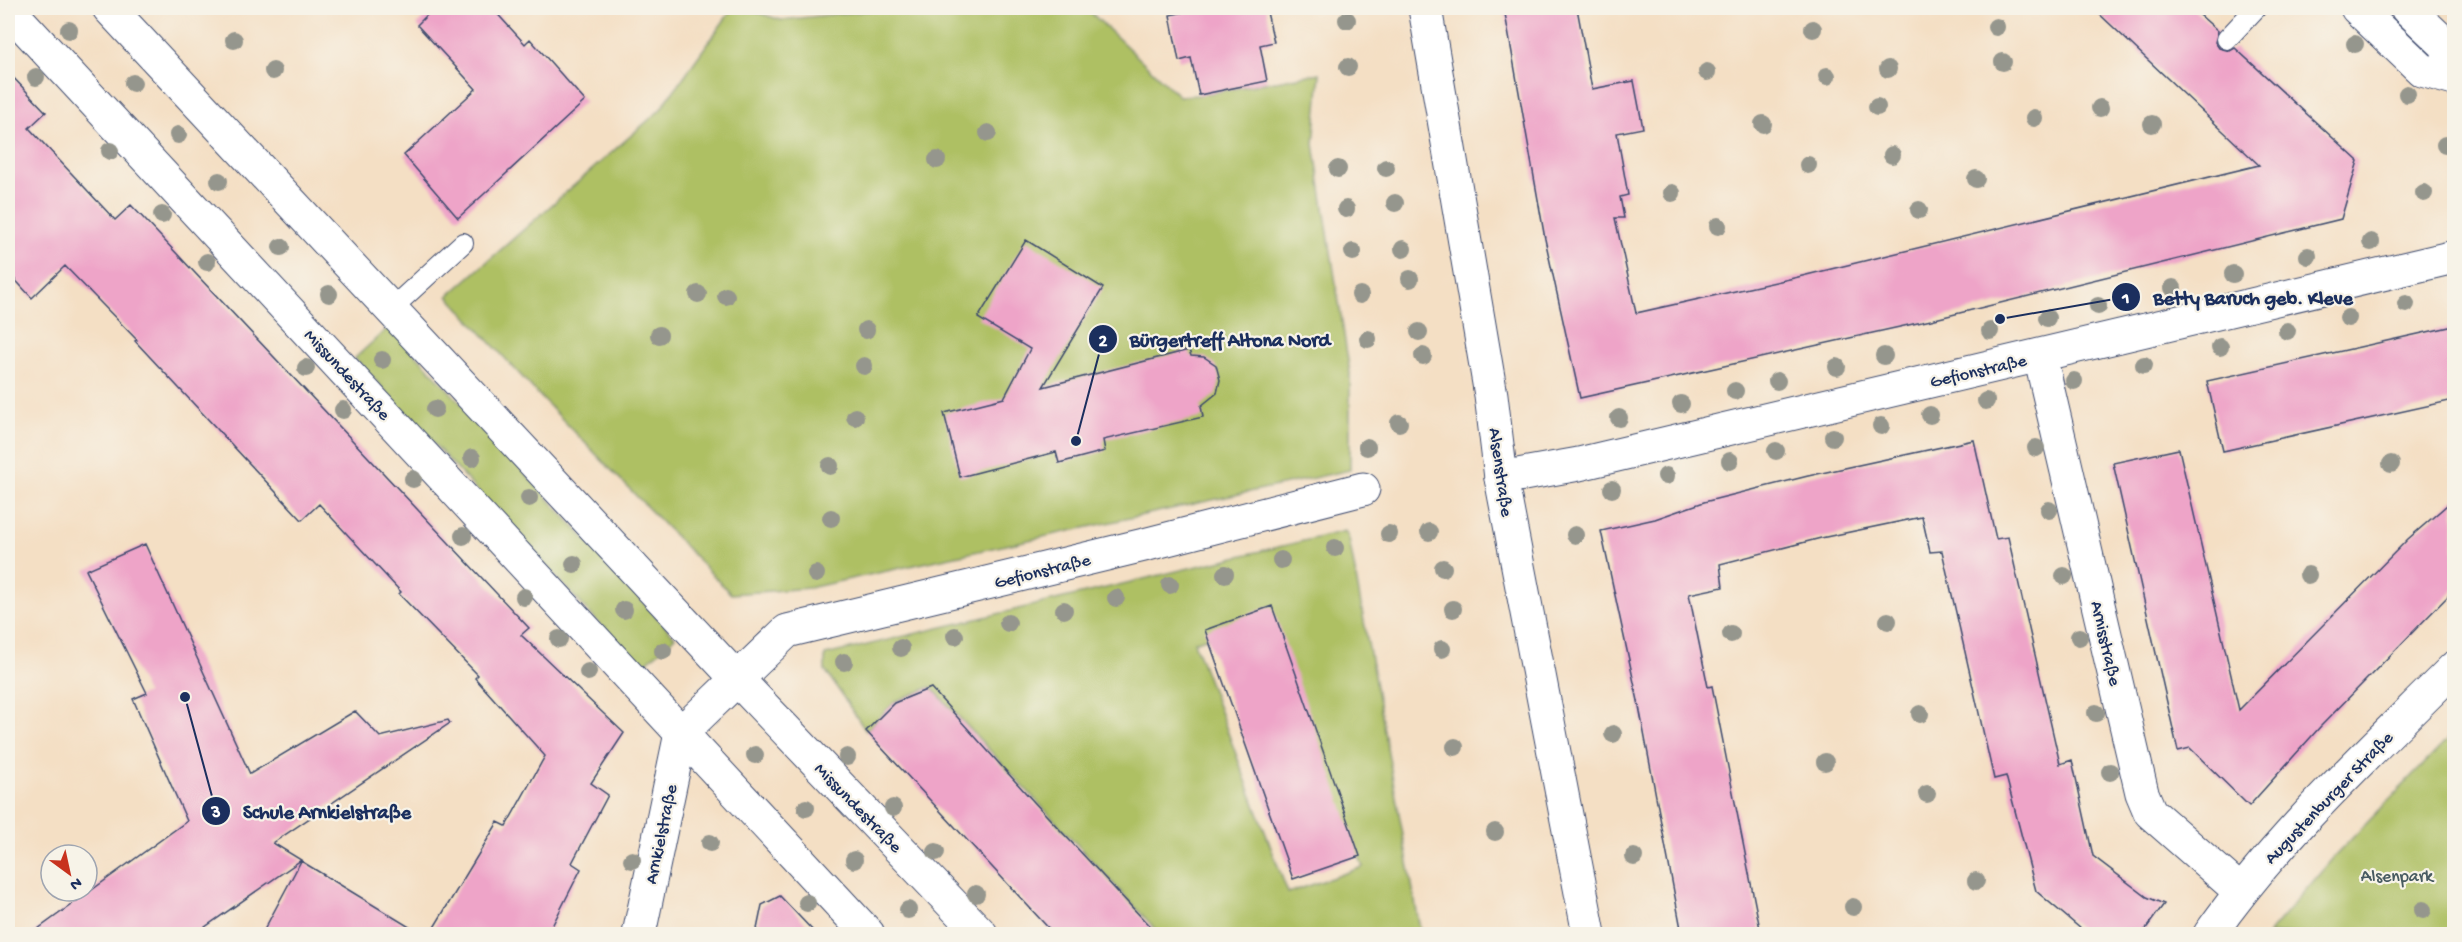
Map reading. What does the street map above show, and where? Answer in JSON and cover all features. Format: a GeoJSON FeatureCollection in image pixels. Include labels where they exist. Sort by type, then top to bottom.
{"type":"FeatureCollection","features":[{"type":"Feature","properties":{"kind":"street","name":"Missundestraße"},"geometry":{"type":"LineString","coordinates":[[109,8],[737,679],[981,934]]}},
{"type":"Feature","properties":{"kind":"street","name":"Alsenstraße"},"geometry":{"type":"LineString","coordinates":[[1425,8],[1491,395],[1501,478],[1589,934]]}},
{"type":"Feature","properties":{"kind":"street"},"geometry":{"type":"LineString","coordinates":[[2357,8],[2422,70],[2454,79]]}},
{"type":"Feature","properties":{"kind":"street"},"geometry":{"type":"LineString","coordinates":[[2407,8],[2446,45],[2454,70]]}},
{"type":"Feature","properties":{"kind":"street","name":"Missundestraße"},"geometry":{"type":"LineString","coordinates":[[13,14],[868,934]]}},
{"type":"Feature","properties":{"kind":"street","name":"Gefionstraße"},"geometry":{"type":"LineString","coordinates":[[1501,478],[1579,464],[2454,257]]}},
{"type":"Feature","properties":{"kind":"street","name":"Arnisstraße"},"geometry":{"type":"LineString","coordinates":[[2040,356],[2142,793],[2150,812],[2240,891]]}},
{"type":"Feature","properties":{"kind":"street","name":"Gefionstraße"},"geometry":{"type":"LineString","coordinates":[[737,679],[787,631],[1144,545],[1363,489]]}},
{"type":"Feature","properties":{"kind":"street","name":"Augustenburger Straße"},"geometry":{"type":"LineString","coordinates":[[2210,934],[2240,891],[2301,821],[2454,668]]}},
{"type":"Feature","properties":{"kind":"street"},"geometry":{"type":"LineString","coordinates":[[681,733],[737,679]]}},
{"type":"Feature","properties":{"kind":"street","name":"Arnkielstraße"},"geometry":{"type":"LineString","coordinates":[[639,934],[681,733]]}},
{"type":"Feature","properties":{"kind":"lane"},"geometry":{"type":"LineString","coordinates":[[2227,39],[2256,8]]}},
{"type":"Feature","properties":{"kind":"lane"},"geometry":{"type":"LineString","coordinates":[[391,309],[463,243]]}},
{"type":"Feature","properties":{"kind":"green space"},"geometry":{"type":"Polygon","coordinates":[[[733,8],[743,8],[781,20],[894,8],[1086,8],[1179,96],[1199,95],[1320,73],[1314,144],[1350,373],[1350,470],[809,588],[731,594],[535,391],[448,296],[660,110],[733,8]]]}},
{"type":"Feature","properties":{"kind":"green space"},"geometry":{"type":"Polygon","coordinates":[[[390,326],[675,637],[640,668],[355,358],[390,326]]]}},
{"type":"Feature","properties":{"kind":"green space"},"geometry":{"type":"Polygon","coordinates":[[[1345,531],[1349,539],[1421,934],[1160,934],[931,687],[896,701],[866,731],[825,670],[825,655],[1345,531]],[[1271,615],[1194,642],[1288,893],[1363,867],[1271,615]]]}},
{"type":"Feature","properties":{"kind":"green space","name":"Alsenpark"},"geometry":{"type":"Polygon","coordinates":[[[2454,733],[2454,934],[2268,934],[2333,858],[2454,733]]]}},
{"type":"Feature","properties":{"kind":"building"},"geometry":{"type":"Polygon","coordinates":[[[434,8],[492,8],[525,44],[530,39],[585,101],[458,218],[404,155],[476,89],[417,25],[434,8]]]}},
{"type":"Feature","properties":{"kind":"building"},"geometry":{"type":"Polygon","coordinates":[[[1184,8],[1266,8],[1274,42],[1260,45],[1267,81],[1199,95],[1191,58],[1179,61],[1170,15],[1185,12],[1184,8]]]}},
{"type":"Feature","properties":{"kind":"building"},"geometry":{"type":"Polygon","coordinates":[[[1504,8],[1577,8],[1592,89],[1634,81],[1643,128],[1617,133],[1628,195],[1620,197],[1624,218],[1615,218],[1636,313],[1794,278],[2259,165],[2093,8],[2192,8],[2218,31],[2215,42],[2219,48],[2230,51],[2235,48],[2358,161],[2341,219],[1931,320],[1580,398],[1545,239],[1504,8]]]}},
{"type":"Feature","properties":{"kind":"building"},"geometry":{"type":"Polygon","coordinates":[[[8,72],[46,112],[29,128],[115,220],[131,205],[529,628],[521,635],[624,733],[591,783],[608,795],[572,863],[581,869],[548,934],[430,934],[498,822],[506,826],[545,756],[475,678],[478,675],[399,594],[401,592],[319,504],[302,520],[135,341],[137,340],[65,266],[32,298],[8,272],[8,72]]]}},
{"type":"Feature","properties":{"kind":"building"},"geometry":{"type":"Polygon","coordinates":[[[1026,240],[1103,288],[1043,387],[1189,350],[1191,356],[1204,357],[1216,365],[1220,380],[1217,393],[1201,406],[1203,417],[1103,440],[1105,451],[1059,463],[1056,452],[960,477],[944,413],[1004,398],[1030,349],[978,318],[1026,240]]]}},
{"type":"Feature","properties":{"kind":"building"},"geometry":{"type":"Polygon","coordinates":[[[2454,326],[2454,400],[2223,451],[2207,381],[2454,326]]]}},
{"type":"Feature","properties":{"kind":"building"},"geometry":{"type":"Polygon","coordinates":[[[1974,440],[1996,539],[2008,537],[2060,764],[2072,760],[2093,856],[2147,897],[2164,904],[2142,934],[2087,934],[2036,891],[2006,776],[1994,779],[1942,551],[1930,552],[1922,517],[1821,538],[1720,564],[1723,587],[1689,594],[1708,687],[1712,686],[1761,934],[1682,934],[1638,701],[1601,531],[1655,519],[1704,502],[1808,476],[1974,440]]]}},
{"type":"Feature","properties":{"kind":"building"},"geometry":{"type":"Polygon","coordinates":[[[2179,449],[2239,710],[2408,539],[2454,499],[2454,590],[2320,727],[2249,806],[2190,748],[2178,751],[2113,463],[2179,449]]]}},
{"type":"Feature","properties":{"kind":"building"},"geometry":{"type":"Polygon","coordinates":[[[145,544],[250,774],[355,711],[380,737],[448,720],[450,723],[273,843],[301,860],[195,934],[31,934],[74,903],[99,903],[99,885],[187,821],[133,699],[147,693],[86,570],[145,544]]]}},
{"type":"Feature","properties":{"kind":"building"},"geometry":{"type":"Polygon","coordinates":[[[1272,606],[1360,856],[1293,879],[1205,630],[1272,606]]]}},
{"type":"Feature","properties":{"kind":"building"},"geometry":{"type":"Polygon","coordinates":[[[931,688],[1157,934],[1054,934],[866,731],[894,703],[931,688]]]}},
{"type":"Feature","properties":{"kind":"building"},"geometry":{"type":"Polygon","coordinates":[[[301,861],[421,934],[262,934],[301,861]]]}},
{"type":"Feature","properties":{"kind":"building"},"geometry":{"type":"Polygon","coordinates":[[[780,896],[816,934],[756,934],[762,905],[780,896]]]}},
{"type":"Feature","properties":{"kind":"place","name":"Betty Baruch geb. Kleve"},"geometry":{"type":"Point","coordinates":[2000,319]}},
{"type":"Feature","properties":{"kind":"place","name":"Bürgertreff Altona Nord"},"geometry":{"type":"Point","coordinates":[1076,441]}},
{"type":"Feature","properties":{"kind":"place","name":"Schule Arnkielstraße"},"geometry":{"type":"Point","coordinates":[185,697]}}]}
